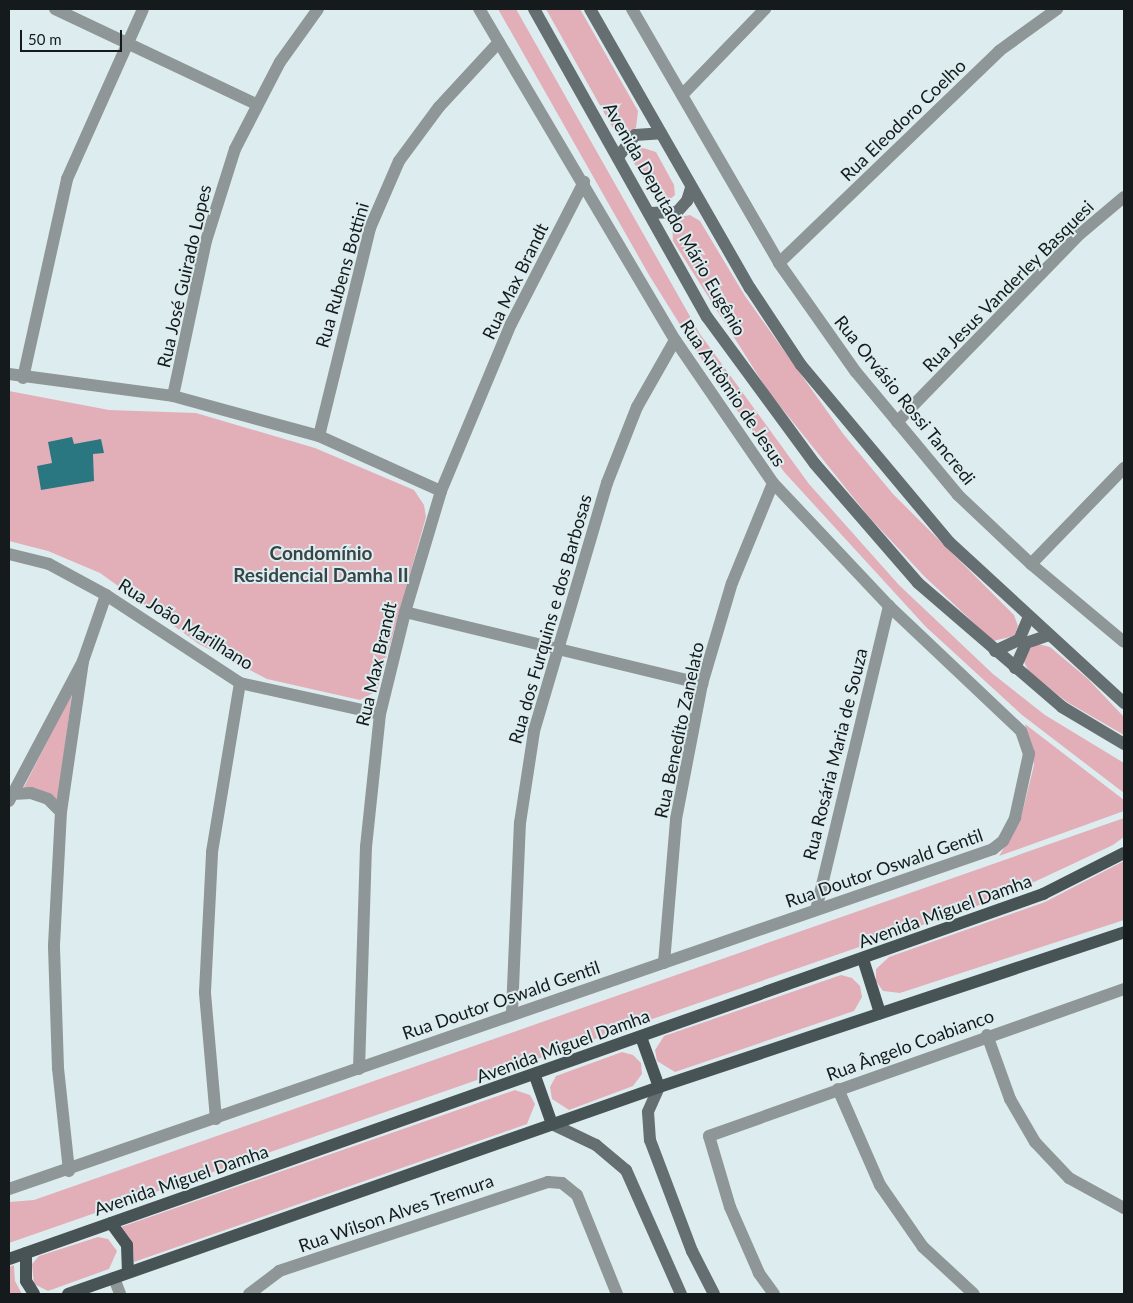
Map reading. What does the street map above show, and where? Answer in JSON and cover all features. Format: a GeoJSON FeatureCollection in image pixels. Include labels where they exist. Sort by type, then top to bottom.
{"type":"FeatureCollection","features":[{"type":"Feature","properties":{"kind":"main road","name":"Avenida Miguel Damha"},"geometry":{"type":"LineString","coordinates":[[9,1260],[535,1076],[1043,894],[1124,853]]}},
{"type":"Feature","properties":{"kind":"main road"},"geometry":{"type":"LineString","coordinates":[[68,1294],[659,1087],[1124,932]]}},
{"type":"Feature","properties":{"kind":"main road"},"geometry":{"type":"LineString","coordinates":[[863,959],[880,1013]]}},
{"type":"Feature","properties":{"kind":"main road"},"geometry":{"type":"LineString","coordinates":[[641,1037],[659,1087]]}},
{"type":"Feature","properties":{"kind":"main road"},"geometry":{"type":"LineString","coordinates":[[535,1076],[552,1124]]}},
{"type":"Feature","properties":{"kind":"main road"},"geometry":{"type":"LineString","coordinates":[[111,1223],[127,1245],[128,1272]]}},
{"type":"Feature","properties":{"kind":"main road"},"geometry":{"type":"LineString","coordinates":[[26,1253],[26,1281],[34,1294]]}},
{"type":"Feature","properties":{"kind":"street"},"geometry":{"type":"LineString","coordinates":[[54,9],[256,104]]}},
{"type":"Feature","properties":{"kind":"street"},"geometry":{"type":"LineString","coordinates":[[23,378],[67,179],[125,42],[143,9]]}},
{"type":"Feature","properties":{"kind":"street","name":"Rua José Guirado Lopes"},"geometry":{"type":"LineString","coordinates":[[173,396],[218,199],[256,104],[318,9]]}},
{"type":"Feature","properties":{"kind":"street","name":"Rua Antômio de Jesus"},"geometry":{"type":"LineString","coordinates":[[479,9],[584,182],[675,340],[773,483],[889,606],[1021,731],[1027,742],[1028,762],[1015,818],[1003,841]]}},
{"type":"Feature","properties":{"kind":"street","name":"Avenida Deputado Mário Eugênio"},"geometry":{"type":"LineString","coordinates":[[534,9],[707,317],[815,464],[918,583],[1062,708],[1124,744]]}},
{"type":"Feature","properties":{"kind":"street","name":"Avenida Deputado Mário Eugênio"},"geometry":{"type":"LineString","coordinates":[[590,9],[750,288],[846,422],[950,542],[1124,703]]}},
{"type":"Feature","properties":{"kind":"street","name":"Rua Orvásio Rossi Tancredi"},"geometry":{"type":"LineString","coordinates":[[632,9],[779,263],[896,422],[958,495],[1031,564],[1124,642]]}},
{"type":"Feature","properties":{"kind":"street"},"geometry":{"type":"LineString","coordinates":[[682,95],[765,9]]}},
{"type":"Feature","properties":{"kind":"street","name":"Rua Eleodoro Coelho"},"geometry":{"type":"LineString","coordinates":[[779,263],[999,51],[1057,9]]}},
{"type":"Feature","properties":{"kind":"street","name":"Rua Rubens Bottini"},"geometry":{"type":"LineString","coordinates":[[319,436],[370,228],[400,161],[439,107],[499,42]]}},
{"type":"Feature","properties":{"kind":"street"},"geometry":{"type":"LineString","coordinates":[[618,157],[635,135],[661,133]]}},
{"type":"Feature","properties":{"kind":"street","name":"Rua Max Brandt"},"geometry":{"type":"LineString","coordinates":[[359,1069],[366,847],[380,714],[405,612],[441,491],[511,324],[584,182]]}},
{"type":"Feature","properties":{"kind":"street"},"geometry":{"type":"LineString","coordinates":[[649,213],[677,212],[687,201],[691,188]]}},
{"type":"Feature","properties":{"kind":"street","name":"Rua Jesus Vanderley Basquesi"},"geometry":{"type":"LineString","coordinates":[[896,422],[1080,234],[1124,197]]}},
{"type":"Feature","properties":{"kind":"street","name":"Rua dos Furquins e dos Barbosas"},"geometry":{"type":"LineString","coordinates":[[512,1012],[520,823],[534,731],[607,483],[637,408],[675,340]]}},
{"type":"Feature","properties":{"kind":"street"},"geometry":{"type":"LineString","coordinates":[[9,374],[23,378],[173,396],[319,436],[441,491]]}},
{"type":"Feature","properties":{"kind":"street"},"geometry":{"type":"LineString","coordinates":[[1031,564],[1124,468]]}},
{"type":"Feature","properties":{"kind":"street","name":"Rua Benedito Zanelato"},"geometry":{"type":"LineString","coordinates":[[664,963],[676,819],[702,684],[732,583],[773,483]]}},
{"type":"Feature","properties":{"kind":"street","name":"Rua João Marilhano"},"geometry":{"type":"LineString","coordinates":[[9,554],[49,564],[106,594],[240,683],[380,714]]}},
{"type":"Feature","properties":{"kind":"street"},"geometry":{"type":"LineString","coordinates":[[11,798],[83,661],[106,594]]}},
{"type":"Feature","properties":{"kind":"street","name":"Rua Rosária Maria de Souza"},"geometry":{"type":"LineString","coordinates":[[816,910],[889,606]]}},
{"type":"Feature","properties":{"kind":"street"},"geometry":{"type":"LineString","coordinates":[[405,612],[702,684]]}},
{"type":"Feature","properties":{"kind":"street"},"geometry":{"type":"LineString","coordinates":[[995,651],[1019,640],[1029,616]]}},
{"type":"Feature","properties":{"kind":"street"},"geometry":{"type":"LineString","coordinates":[[1015,668],[1026,643],[1049,635]]}},
{"type":"Feature","properties":{"kind":"street"},"geometry":{"type":"LineString","coordinates":[[70,1171],[58,1068],[54,945],[61,812],[83,661]]}},
{"type":"Feature","properties":{"kind":"street"},"geometry":{"type":"LineString","coordinates":[[216,1119],[205,992],[212,852],[240,683]]}},
{"type":"Feature","properties":{"kind":"street"},"geometry":{"type":"LineString","coordinates":[[11,798],[39,796],[61,812]]}},
{"type":"Feature","properties":{"kind":"street","name":"Rua Doutor Oswald Gentil"},"geometry":{"type":"LineString","coordinates":[[9,1189],[70,1171],[359,1069],[512,1012],[664,963],[993,849],[1003,841]]}},
{"type":"Feature","properties":{"kind":"street","name":"Rua Ângelo Coabianco"},"geometry":{"type":"LineString","coordinates":[[774,1294],[759,1273],[730,1207],[709,1136],[1123,988]]}},
{"type":"Feature","properties":{"kind":"street"},"geometry":{"type":"LineString","coordinates":[[988,1036],[1010,1099],[1035,1142],[1069,1178],[1124,1208]]}},
{"type":"Feature","properties":{"kind":"street"},"geometry":{"type":"LineString","coordinates":[[659,1087],[648,1112],[650,1140],[692,1251],[714,1294]]}},
{"type":"Feature","properties":{"kind":"street"},"geometry":{"type":"LineString","coordinates":[[838,1090],[880,1185],[923,1248],[974,1294]]}},
{"type":"Feature","properties":{"kind":"street"},"geometry":{"type":"LineString","coordinates":[[552,1124],[596,1145],[626,1170],[682,1294]]}},
{"type":"Feature","properties":{"kind":"street","name":"Rua Wilson Alves Tremura"},"geometry":{"type":"LineString","coordinates":[[249,1294],[279,1271],[533,1185],[562,1183],[572,1188],[580,1202],[617,1294]]}},
{"type":"Feature","properties":{"kind":"street"},"geometry":{"type":"LineString","coordinates":[[114,1278],[120,1294]]}},
{"type":"Feature","properties":{"kind":"shaded area"},"geometry":{"type":"Polygon","coordinates":[[[498,9],[516,9],[700,334],[809,484],[899,585],[993,674],[1045,715],[1124,763],[1124,793],[1022,715],[926,627],[785,473],[719,387],[649,275],[498,9]]]}},
{"type":"Feature","properties":{"kind":"shaded area"},"geometry":{"type":"Polygon","coordinates":[[[546,9],[580,9],[638,111],[636,128],[628,132],[612,127],[546,9]]]}},
{"type":"Feature","properties":{"kind":"shaded area"},"geometry":{"type":"Polygon","coordinates":[[[640,147],[656,152],[674,185],[675,195],[668,201],[655,197],[634,163],[640,147]]]}},
{"type":"Feature","properties":{"kind":"shaded area"},"geometry":{"type":"Polygon","coordinates":[[[690,215],[700,221],[745,296],[844,435],[893,494],[1014,615],[1018,626],[1014,636],[993,641],[924,576],[869,517],[768,391],[673,241],[672,224],[679,217],[690,215]]]}},
{"type":"Feature","properties":{"kind":"shaded area"},"geometry":{"type":"Polygon","coordinates":[[[9,391],[109,410],[196,413],[315,448],[414,490],[424,505],[426,517],[377,691],[360,700],[267,679],[199,644],[100,573],[48,551],[9,541],[9,391]]]}},
{"type":"Feature","properties":{"kind":"shaded area"},"geometry":{"type":"Polygon","coordinates":[[[1038,644],[1050,647],[1088,679],[1124,717],[1124,735],[1067,702],[1029,672],[1023,660],[1028,650],[1038,644]]]}},
{"type":"Feature","properties":{"kind":"shaded area"},"geometry":{"type":"Polygon","coordinates":[[[72,693],[58,801],[24,787],[72,693]]]}},
{"type":"Feature","properties":{"kind":"shaded area"},"geometry":{"type":"Polygon","coordinates":[[[1025,724],[1124,800],[1124,811],[999,856],[1020,822],[1034,765],[1025,724]]]}},
{"type":"Feature","properties":{"kind":"shaded area"},"geometry":{"type":"Polygon","coordinates":[[[1124,818],[1124,837],[1113,845],[1000,898],[9,1243],[9,1202],[34,1200],[1124,818]]]}},
{"type":"Feature","properties":{"kind":"shaded area"},"geometry":{"type":"Polygon","coordinates":[[[1124,861],[1124,920],[900,993],[883,991],[876,981],[876,969],[889,957],[1045,902],[1124,861]]]}},
{"type":"Feature","properties":{"kind":"shaded area"},"geometry":{"type":"Polygon","coordinates":[[[841,975],[852,978],[860,986],[862,997],[854,1011],[675,1072],[657,1061],[655,1050],[664,1036],[841,975]]]}},
{"type":"Feature","properties":{"kind":"shaded area"},"geometry":{"type":"Polygon","coordinates":[[[622,1052],[633,1055],[641,1063],[642,1074],[633,1086],[569,1110],[552,1099],[550,1087],[556,1076],[622,1052]]]}},
{"type":"Feature","properties":{"kind":"shaded area"},"geometry":{"type":"Polygon","coordinates":[[[515,1090],[530,1095],[535,1104],[527,1124],[134,1262],[133,1248],[121,1227],[515,1090]]]}},
{"type":"Feature","properties":{"kind":"shaded area"},"geometry":{"type":"Polygon","coordinates":[[[98,1237],[108,1239],[117,1251],[109,1269],[48,1291],[34,1284],[32,1264],[39,1256],[98,1237]]]}},
{"type":"Feature","properties":{"kind":"shaded area"},"geometry":{"type":"Polygon","coordinates":[[[14,1265],[15,1281],[22,1294],[9,1294],[9,1267],[14,1265]]]}},
{"type":"Feature","properties":{"kind":"building"},"geometry":{"type":"Polygon","coordinates":[[[72,437],[74,444],[101,439],[104,453],[93,454],[94,481],[41,490],[37,466],[52,463],[48,442],[72,437]]]}},
{"type":"Feature","properties":{"kind":"district","name":"Condomínio Residencial Damha II"},"geometry":{"type":"Point","coordinates":[321,564]}}]}
